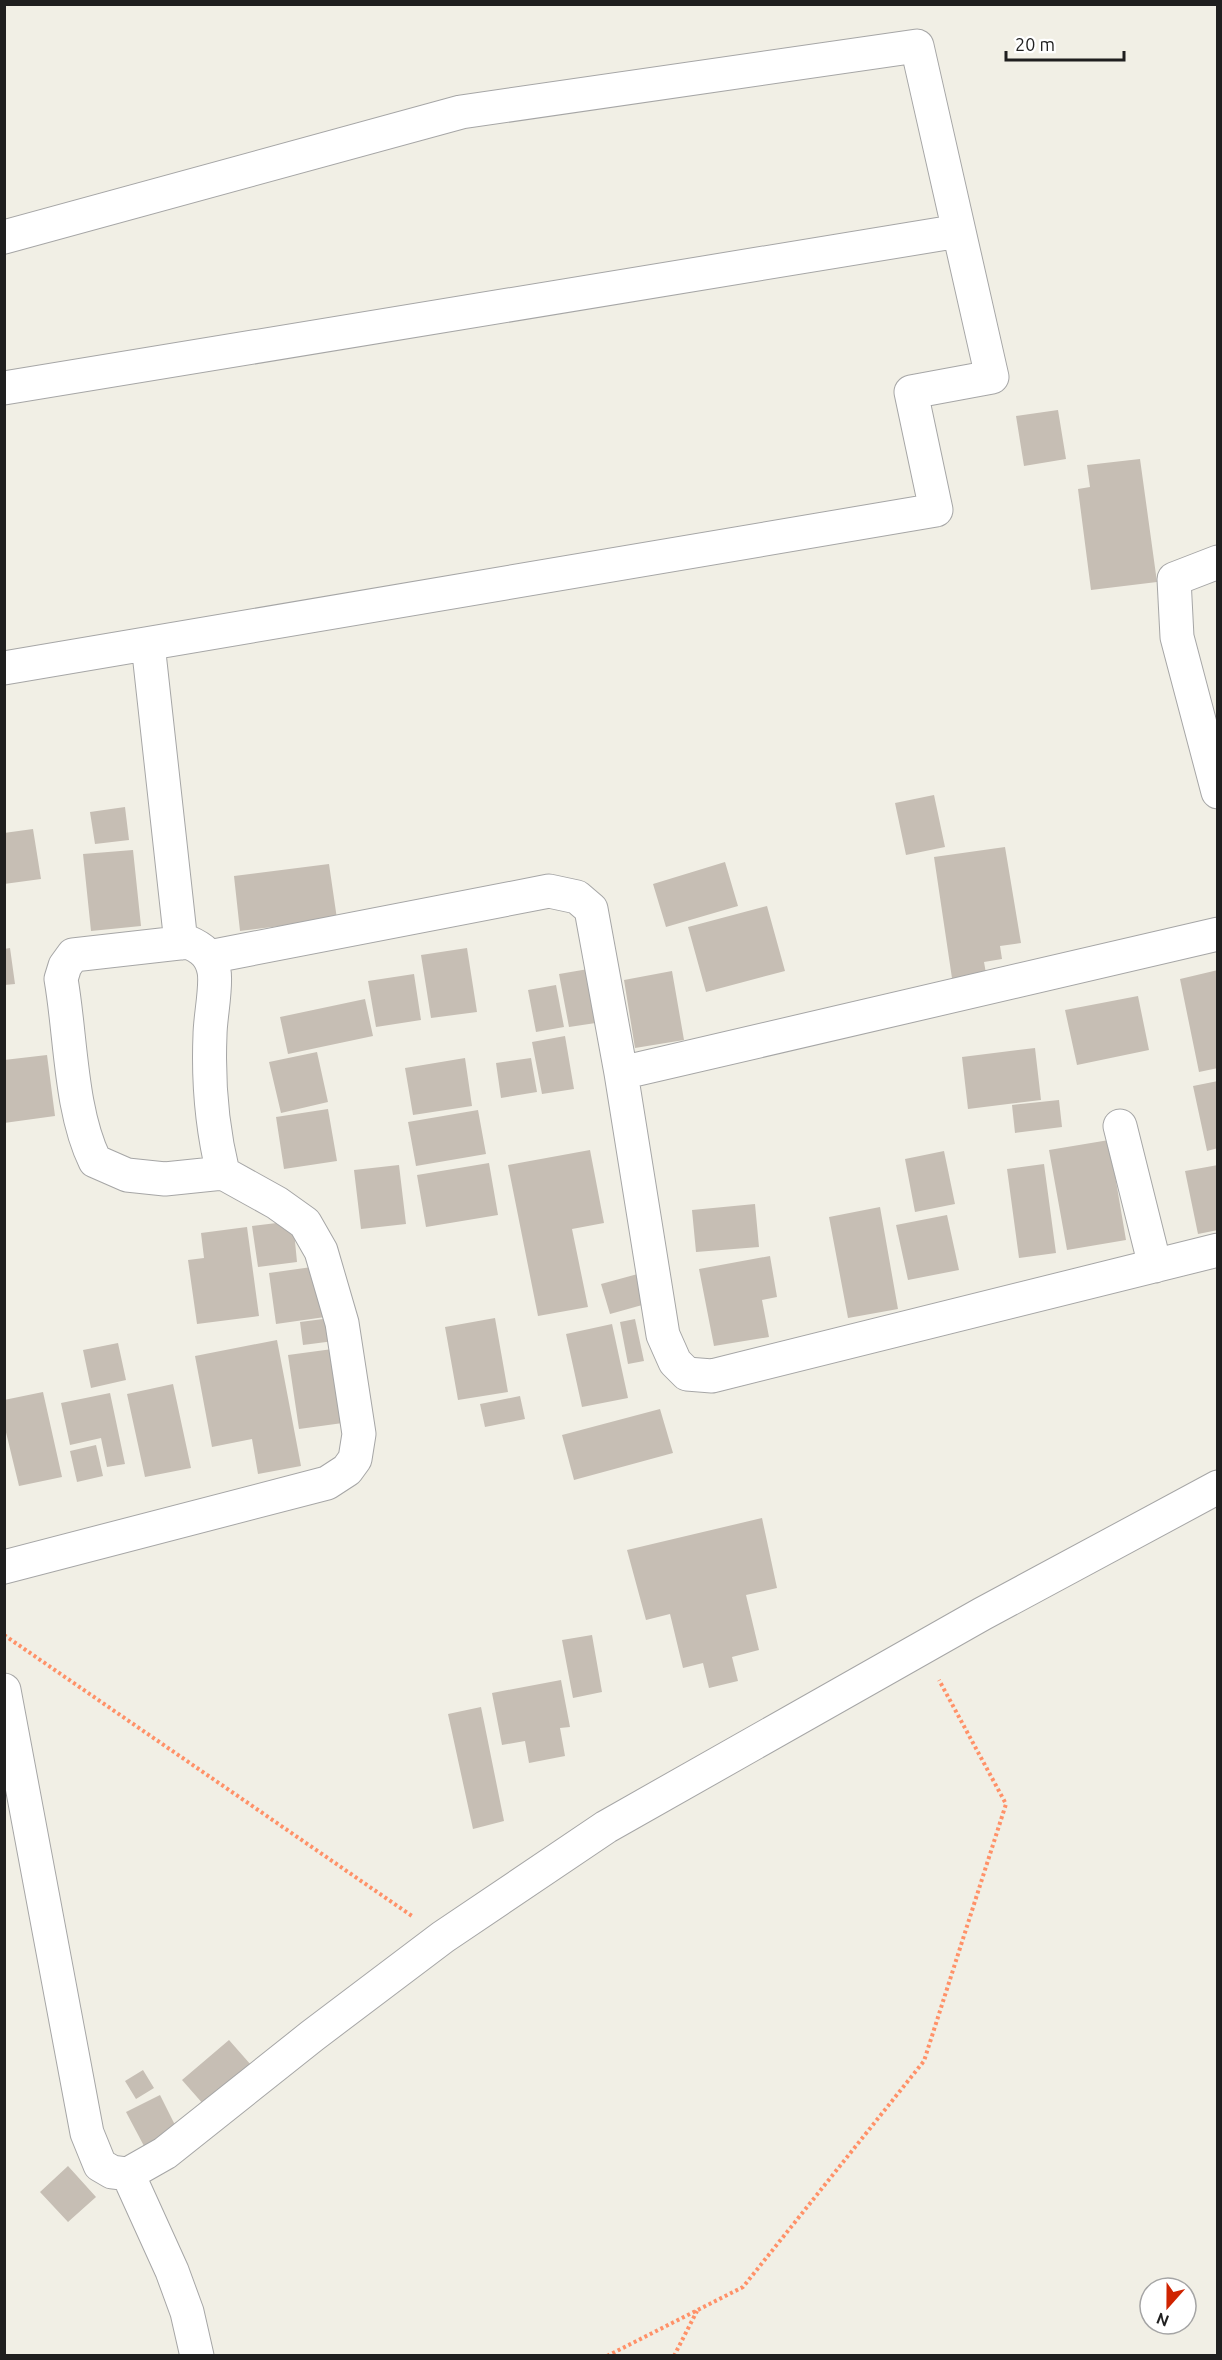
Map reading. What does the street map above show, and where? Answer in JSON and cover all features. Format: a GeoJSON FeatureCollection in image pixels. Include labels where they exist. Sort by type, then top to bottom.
{"type":"FeatureCollection","features":[{"type":"Feature","properties":{"kind":"street"},"geometry":{"type":"LineString","coordinates":[[4,237],[461,112],[917,46],[992,377],[911,392],[936,510],[4,668]]}},
{"type":"Feature","properties":{"kind":"street"},"geometry":{"type":"LineString","coordinates":[[4,388],[959,231]]}},
{"type":"Feature","properties":{"kind":"street"},"geometry":{"type":"LineString","coordinates":[[1218,562],[1174,579],[1177,638],[1218,792]]}},
{"type":"Feature","properties":{"kind":"street"},"geometry":{"type":"LineString","coordinates":[[147,644],[195,950],[215,972],[208,1066],[217,1149],[223,1173]]}},
{"type":"Feature","properties":{"kind":"street"},"geometry":{"type":"LineString","coordinates":[[4,1566],[327,1483],[347,1470],[355,1459],[359,1434],[342,1323],[321,1251],[305,1223],[277,1203],[223,1173],[165,1179],[127,1175],[106,1168],[95,1161],[88,1147],[80,1117],[61,979],[65,966],[73,955],[195,950],[549,891],[577,897],[591,909],[621,1073],[663,1335],[675,1362],[687,1374],[712,1376],[1218,1250]]}},
{"type":"Feature","properties":{"kind":"street"},"geometry":{"type":"LineString","coordinates":[[621,1073],[1218,934]]}},
{"type":"Feature","properties":{"kind":"street"},"geometry":{"type":"LineString","coordinates":[[1120,1126],[1155,1266]]}},
{"type":"Feature","properties":{"kind":"street"},"geometry":{"type":"LineString","coordinates":[[4,1690],[87,2133],[100,2165],[112,2172],[128,2174],[165,2153],[312,2036],[442,1937],[606,1827],[922,1648],[1218,1487]]}},
{"type":"Feature","properties":{"kind":"street"},"geometry":{"type":"LineString","coordinates":[[128,2174],[172,2271],[187,2312],[197,2355]]}},
{"type":"Feature","properties":{"kind":"path"},"geometry":{"type":"LineString","coordinates":[[4,1635],[442,1937]]}},
{"type":"Feature","properties":{"kind":"path"},"geometry":{"type":"LineString","coordinates":[[607,2355],[743,2287],[924,2061],[1006,1804],[922,1648]]}},
{"type":"Feature","properties":{"kind":"path"},"geometry":{"type":"LineString","coordinates":[[674,2355],[697,2310]]}},
{"type":"Feature","properties":{"kind":"building"},"geometry":{"type":"Polygon","coordinates":[[[1058,410],[1066,459],[1024,466],[1016,416],[1058,410]]]}},
{"type":"Feature","properties":{"kind":"building"},"geometry":{"type":"Polygon","coordinates":[[[1140,459],[1157,582],[1091,590],[1078,489],[1090,487],[1087,465],[1140,459]]]}},
{"type":"Feature","properties":{"kind":"building"},"geometry":{"type":"Polygon","coordinates":[[[934,795],[945,847],[906,855],[895,803],[934,795]]]}},
{"type":"Feature","properties":{"kind":"building"},"geometry":{"type":"Polygon","coordinates":[[[125,807],[129,840],[95,844],[90,812],[125,807]]]}},
{"type":"Feature","properties":{"kind":"building"},"geometry":{"type":"Polygon","coordinates":[[[33,829],[41,879],[4,884],[4,833],[33,829]]]}},
{"type":"Feature","properties":{"kind":"building"},"geometry":{"type":"Polygon","coordinates":[[[1005,847],[1021,943],[1000,946],[1002,959],[984,962],[987,979],[953,985],[934,857],[1005,847]]]}},
{"type":"Feature","properties":{"kind":"building"},"geometry":{"type":"Polygon","coordinates":[[[133,850],[141,926],[91,931],[83,854],[133,850]]]}},
{"type":"Feature","properties":{"kind":"building"},"geometry":{"type":"Polygon","coordinates":[[[725,862],[738,906],[666,927],[653,884],[725,862]]]}},
{"type":"Feature","properties":{"kind":"building"},"geometry":{"type":"Polygon","coordinates":[[[329,864],[337,919],[240,931],[234,876],[329,864]]]}},
{"type":"Feature","properties":{"kind":"building"},"geometry":{"type":"Polygon","coordinates":[[[767,906],[785,971],[706,992],[688,927],[767,906]]]}},
{"type":"Feature","properties":{"kind":"building"},"geometry":{"type":"Polygon","coordinates":[[[10,948],[15,984],[4,985],[4,949],[10,948]]]}},
{"type":"Feature","properties":{"kind":"building"},"geometry":{"type":"Polygon","coordinates":[[[467,948],[477,1012],[431,1018],[421,955],[467,948]]]}},
{"type":"Feature","properties":{"kind":"building"},"geometry":{"type":"Polygon","coordinates":[[[600,967],[609,1021],[569,1027],[559,974],[600,967]]]}},
{"type":"Feature","properties":{"kind":"building"},"geometry":{"type":"Polygon","coordinates":[[[1218,970],[1218,1068],[1199,1072],[1180,979],[1218,970]]]}},
{"type":"Feature","properties":{"kind":"building"},"geometry":{"type":"Polygon","coordinates":[[[672,971],[684,1040],[635,1048],[624,980],[672,971]]]}},
{"type":"Feature","properties":{"kind":"building"},"geometry":{"type":"Polygon","coordinates":[[[414,974],[421,1020],[376,1027],[368,981],[414,974]]]}},
{"type":"Feature","properties":{"kind":"building"},"geometry":{"type":"Polygon","coordinates":[[[556,985],[564,1027],[536,1032],[528,990],[556,985]]]}},
{"type":"Feature","properties":{"kind":"building"},"geometry":{"type":"Polygon","coordinates":[[[1138,996],[1149,1050],[1077,1065],[1065,1010],[1138,996]]]}},
{"type":"Feature","properties":{"kind":"building"},"geometry":{"type":"Polygon","coordinates":[[[365,999],[373,1036],[288,1054],[280,1017],[365,999]]]}},
{"type":"Feature","properties":{"kind":"building"},"geometry":{"type":"Polygon","coordinates":[[[565,1036],[574,1089],[542,1094],[532,1042],[565,1036]]]}},
{"type":"Feature","properties":{"kind":"building"},"geometry":{"type":"Polygon","coordinates":[[[1035,1048],[1041,1100],[968,1109],[962,1057],[1035,1048]]]}},
{"type":"Feature","properties":{"kind":"building"},"geometry":{"type":"Polygon","coordinates":[[[317,1052],[328,1102],[281,1113],[269,1062],[317,1052]]]}},
{"type":"Feature","properties":{"kind":"building"},"geometry":{"type":"Polygon","coordinates":[[[47,1055],[55,1116],[4,1123],[4,1060],[47,1055]]]}},
{"type":"Feature","properties":{"kind":"building"},"geometry":{"type":"Polygon","coordinates":[[[465,1058],[472,1106],[413,1115],[405,1068],[465,1058]]]}},
{"type":"Feature","properties":{"kind":"building"},"geometry":{"type":"Polygon","coordinates":[[[531,1058],[537,1092],[501,1098],[496,1063],[531,1058]]]}},
{"type":"Feature","properties":{"kind":"building"},"geometry":{"type":"Polygon","coordinates":[[[1218,1081],[1218,1148],[1207,1151],[1193,1086],[1218,1081]]]}},
{"type":"Feature","properties":{"kind":"building"},"geometry":{"type":"Polygon","coordinates":[[[1059,1100],[1062,1127],[1015,1133],[1012,1105],[1059,1100]]]}},
{"type":"Feature","properties":{"kind":"building"},"geometry":{"type":"Polygon","coordinates":[[[328,1109],[337,1161],[284,1169],[276,1117],[328,1109]]]}},
{"type":"Feature","properties":{"kind":"building"},"geometry":{"type":"Polygon","coordinates":[[[478,1110],[486,1154],[416,1166],[408,1122],[478,1110]]]}},
{"type":"Feature","properties":{"kind":"building"},"geometry":{"type":"Polygon","coordinates":[[[1109,1140],[1126,1240],[1067,1250],[1049,1150],[1109,1140]]]}},
{"type":"Feature","properties":{"kind":"building"},"geometry":{"type":"Polygon","coordinates":[[[590,1150],[604,1223],[572,1229],[588,1307],[538,1316],[508,1165],[590,1150]]]}},
{"type":"Feature","properties":{"kind":"building"},"geometry":{"type":"Polygon","coordinates":[[[944,1151],[955,1204],[915,1212],[905,1159],[944,1151]]]}},
{"type":"Feature","properties":{"kind":"building"},"geometry":{"type":"Polygon","coordinates":[[[489,1163],[498,1215],[426,1227],[417,1175],[489,1163]]]}},
{"type":"Feature","properties":{"kind":"building"},"geometry":{"type":"Polygon","coordinates":[[[1044,1164],[1056,1253],[1019,1258],[1007,1169],[1044,1164]]]}},
{"type":"Feature","properties":{"kind":"building"},"geometry":{"type":"Polygon","coordinates":[[[399,1165],[406,1224],[361,1229],[354,1170],[399,1165]]]}},
{"type":"Feature","properties":{"kind":"building"},"geometry":{"type":"Polygon","coordinates":[[[1218,1165],[1218,1230],[1198,1234],[1185,1171],[1218,1165]]]}},
{"type":"Feature","properties":{"kind":"building"},"geometry":{"type":"Polygon","coordinates":[[[755,1204],[759,1247],[696,1252],[692,1210],[755,1204]]]}},
{"type":"Feature","properties":{"kind":"building"},"geometry":{"type":"Polygon","coordinates":[[[880,1207],[898,1309],[848,1318],[829,1217],[880,1207]]]}},
{"type":"Feature","properties":{"kind":"building"},"geometry":{"type":"Polygon","coordinates":[[[947,1215],[959,1270],[908,1280],[896,1225],[947,1215]]]}},
{"type":"Feature","properties":{"kind":"building"},"geometry":{"type":"Polygon","coordinates":[[[293,1221],[297,1262],[258,1267],[252,1226],[293,1221]]]}},
{"type":"Feature","properties":{"kind":"building"},"geometry":{"type":"Polygon","coordinates":[[[247,1227],[259,1316],[197,1324],[188,1260],[204,1258],[201,1233],[247,1227]]]}},
{"type":"Feature","properties":{"kind":"building"},"geometry":{"type":"Polygon","coordinates":[[[770,1256],[777,1297],[762,1300],[769,1337],[714,1346],[699,1269],[770,1256]]]}},
{"type":"Feature","properties":{"kind":"building"},"geometry":{"type":"Polygon","coordinates":[[[319,1266],[325,1317],[276,1324],[269,1273],[319,1266]]]}},
{"type":"Feature","properties":{"kind":"building"},"geometry":{"type":"Polygon","coordinates":[[[645,1272],[653,1302],[610,1314],[601,1284],[645,1272]]]}},
{"type":"Feature","properties":{"kind":"building"},"geometry":{"type":"Polygon","coordinates":[[[331,1318],[334,1341],[303,1345],[300,1322],[331,1318]]]}},
{"type":"Feature","properties":{"kind":"building"},"geometry":{"type":"Polygon","coordinates":[[[495,1318],[508,1392],[458,1400],[445,1327],[495,1318]]]}},
{"type":"Feature","properties":{"kind":"building"},"geometry":{"type":"Polygon","coordinates":[[[635,1319],[644,1361],[628,1364],[620,1322],[635,1319]]]}},
{"type":"Feature","properties":{"kind":"building"},"geometry":{"type":"Polygon","coordinates":[[[612,1324],[628,1398],[582,1407],[566,1334],[612,1324]]]}},
{"type":"Feature","properties":{"kind":"building"},"geometry":{"type":"Polygon","coordinates":[[[277,1340],[301,1466],[258,1474],[252,1439],[212,1447],[195,1356],[277,1340]]]}},
{"type":"Feature","properties":{"kind":"building"},"geometry":{"type":"Polygon","coordinates":[[[118,1343],[126,1380],[91,1388],[83,1350],[118,1343]]]}},
{"type":"Feature","properties":{"kind":"building"},"geometry":{"type":"Polygon","coordinates":[[[340,1348],[350,1422],[299,1429],[288,1355],[340,1348]]]}},
{"type":"Feature","properties":{"kind":"building"},"geometry":{"type":"Polygon","coordinates":[[[173,1384],[191,1468],[145,1477],[127,1394],[173,1384]]]}},
{"type":"Feature","properties":{"kind":"building"},"geometry":{"type":"Polygon","coordinates":[[[43,1392],[62,1477],[19,1486],[4,1424],[4,1400],[43,1392]]]}},
{"type":"Feature","properties":{"kind":"building"},"geometry":{"type":"Polygon","coordinates":[[[110,1393],[125,1464],[107,1467],[101,1438],[70,1445],[61,1403],[110,1393]]]}},
{"type":"Feature","properties":{"kind":"building"},"geometry":{"type":"Polygon","coordinates":[[[520,1396],[525,1419],[485,1427],[480,1404],[520,1396]]]}},
{"type":"Feature","properties":{"kind":"building"},"geometry":{"type":"Polygon","coordinates":[[[660,1409],[673,1453],[574,1480],[562,1435],[660,1409]]]}},
{"type":"Feature","properties":{"kind":"building"},"geometry":{"type":"Polygon","coordinates":[[[96,1445],[103,1476],[77,1482],[70,1451],[96,1445]]]}},
{"type":"Feature","properties":{"kind":"building"},"geometry":{"type":"Polygon","coordinates":[[[762,1518],[777,1588],[746,1595],[759,1650],[732,1657],[738,1681],[709,1688],[703,1663],[683,1668],[670,1614],[646,1620],[627,1550],[762,1518]]]}},
{"type":"Feature","properties":{"kind":"building"},"geometry":{"type":"Polygon","coordinates":[[[592,1635],[602,1692],[573,1698],[562,1640],[592,1635]]]}},
{"type":"Feature","properties":{"kind":"building"},"geometry":{"type":"Polygon","coordinates":[[[561,1680],[570,1727],[560,1728],[565,1756],[529,1763],[525,1741],[502,1745],[492,1693],[561,1680]]]}},
{"type":"Feature","properties":{"kind":"building"},"geometry":{"type":"Polygon","coordinates":[[[481,1707],[504,1821],[473,1829],[448,1714],[481,1707]]]}},
{"type":"Feature","properties":{"kind":"building"},"geometry":{"type":"Polygon","coordinates":[[[229,2040],[251,2065],[204,2105],[182,2080],[229,2040]]]}},
{"type":"Feature","properties":{"kind":"building"},"geometry":{"type":"Polygon","coordinates":[[[143,2070],[154,2088],[136,2099],[125,2081],[143,2070]]]}},
{"type":"Feature","properties":{"kind":"building"},"geometry":{"type":"Polygon","coordinates":[[[160,2095],[177,2129],[144,2146],[126,2112],[160,2095]]]}},
{"type":"Feature","properties":{"kind":"building"},"geometry":{"type":"Polygon","coordinates":[[[68,2166],[96,2197],[68,2222],[40,2192],[68,2166]]]}}]}
